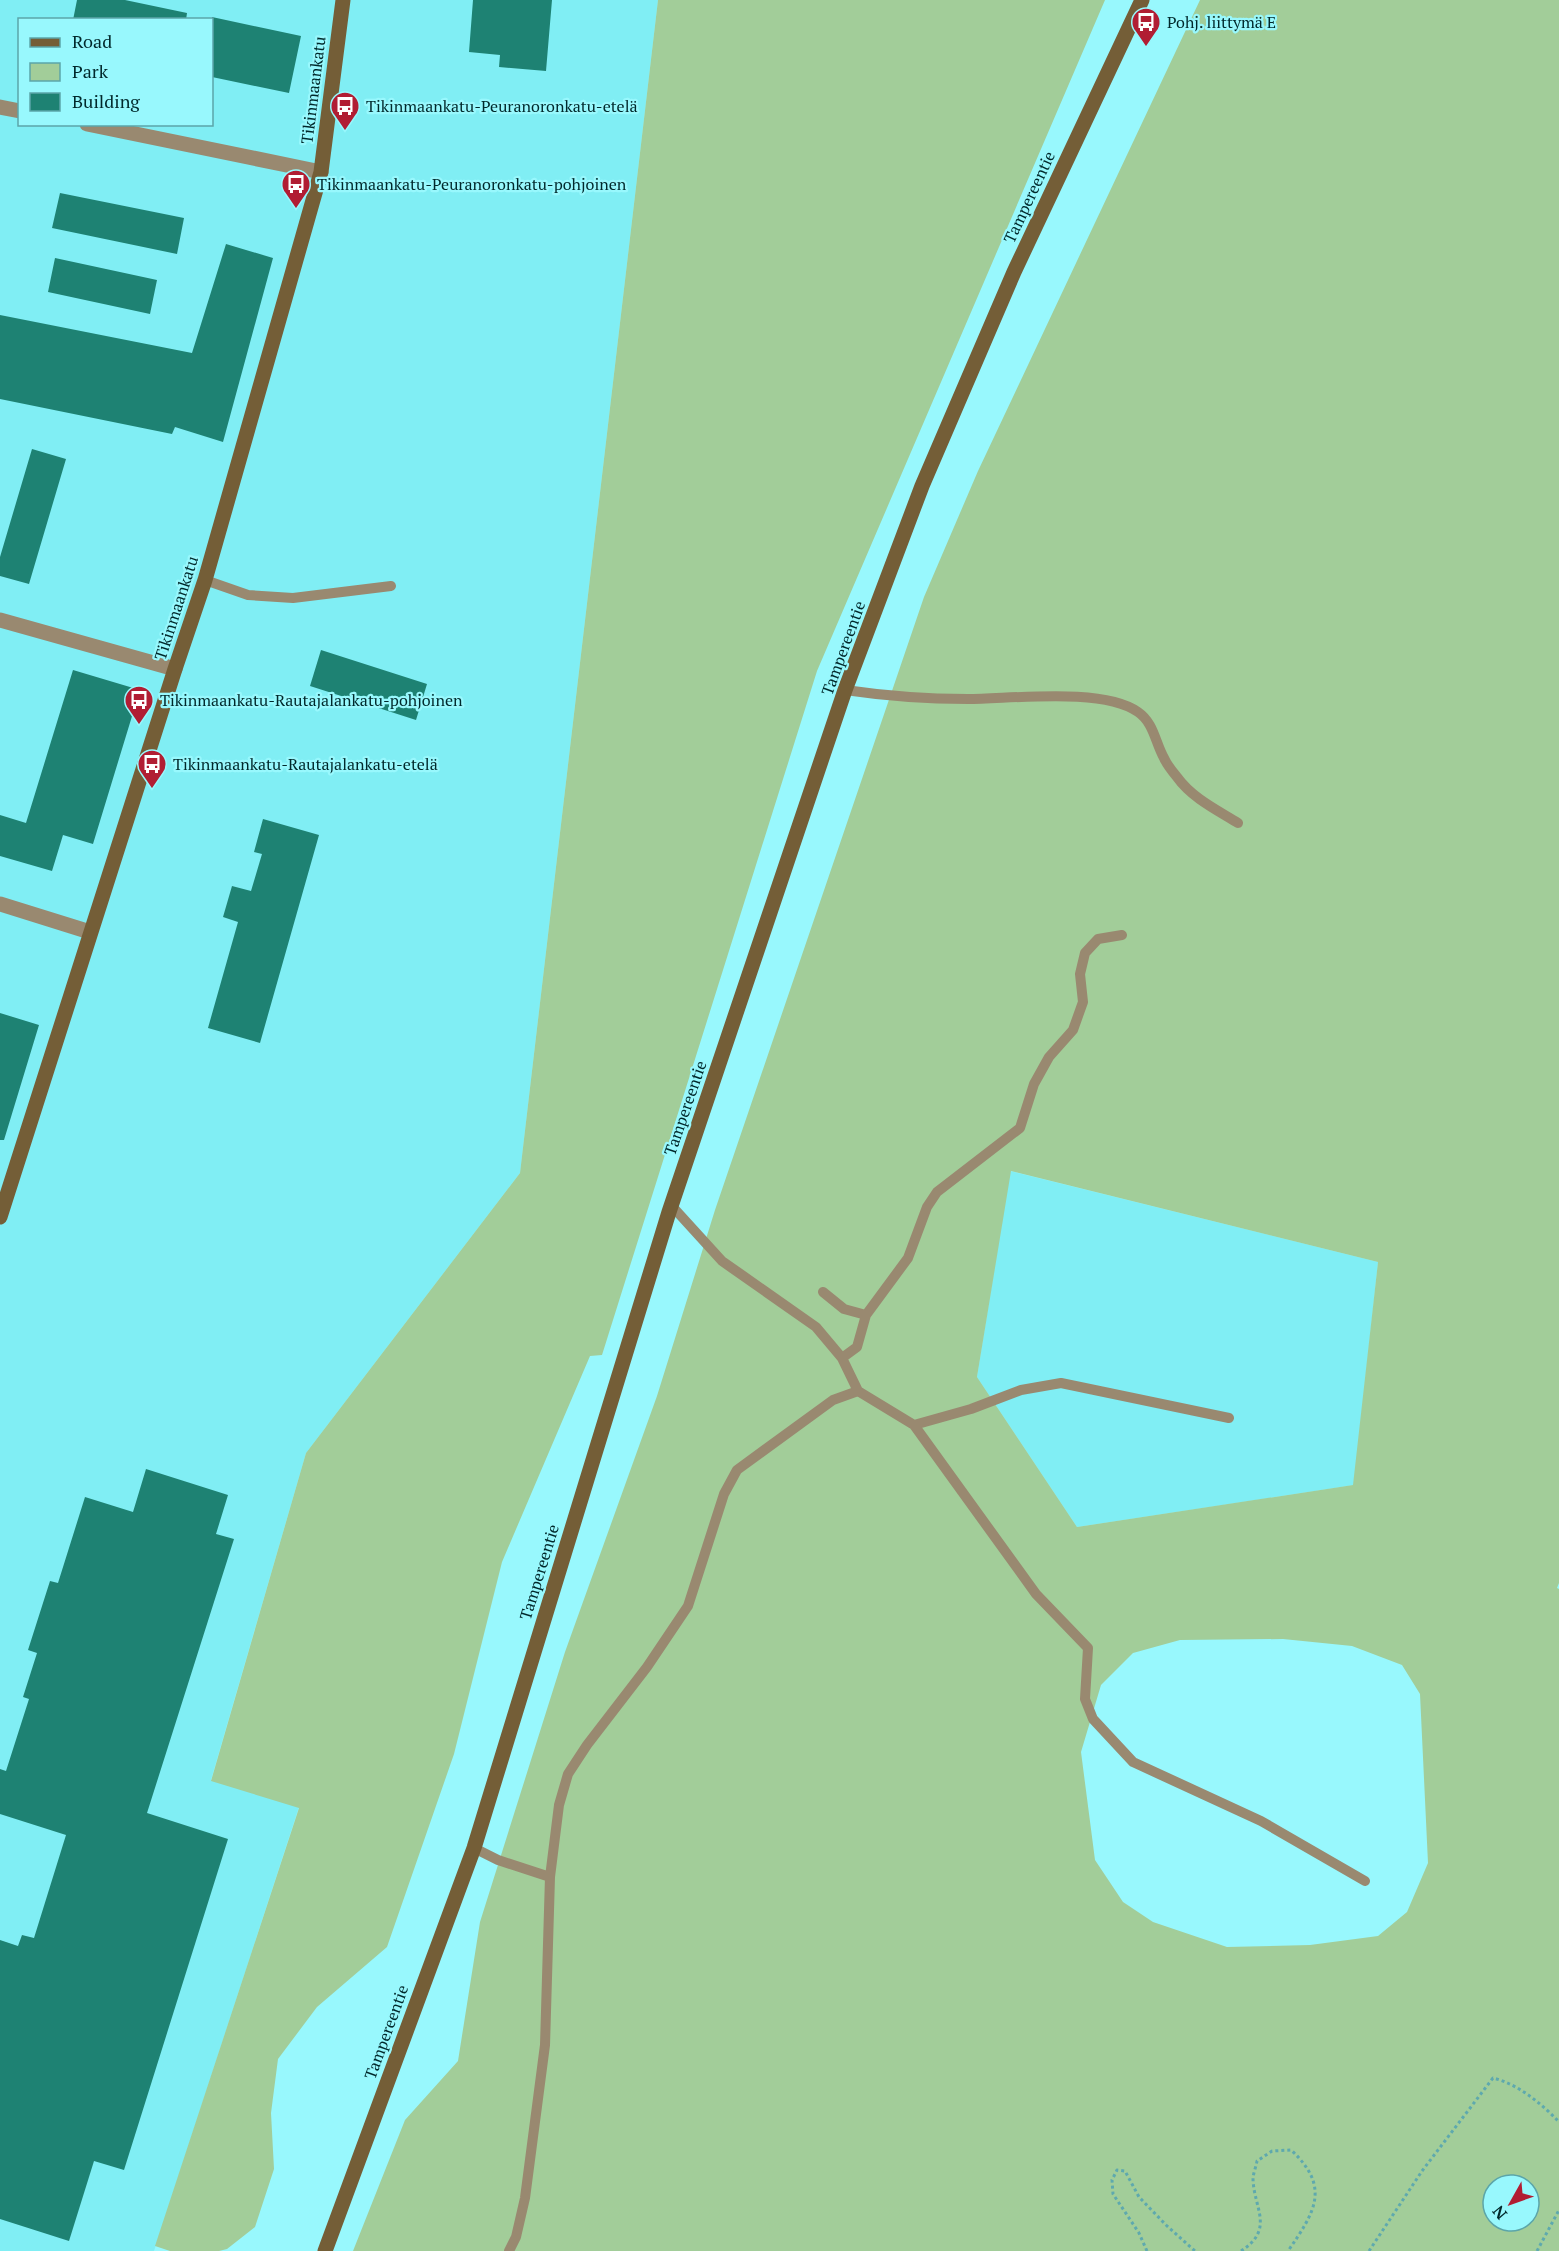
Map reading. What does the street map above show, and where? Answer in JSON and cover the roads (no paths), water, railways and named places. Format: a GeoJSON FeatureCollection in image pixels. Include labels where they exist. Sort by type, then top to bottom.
{"type":"FeatureCollection","features":[{"type":"Feature","properties":{"kind":"main road","name":"Tikinmaankatu"},"geometry":{"type":"LineString","coordinates":[[0,1217],[205,580],[321,172],[343,0]]}},
{"type":"Feature","properties":{"kind":"main road","name":"Tampereentie"},"geometry":{"type":"LineString","coordinates":[[325,2251],[474,1848],[671,1205],[845,690],[922,486],[1014,272],[1142,0]]}},
{"type":"Feature","properties":{"kind":"street"},"geometry":{"type":"LineString","coordinates":[[0,107],[18,111]]}},
{"type":"Feature","properties":{"kind":"street"},"geometry":{"type":"LineString","coordinates":[[97,126],[321,172]]}},
{"type":"Feature","properties":{"kind":"street"},"geometry":{"type":"LineString","coordinates":[[0,620],[175,669]]}},
{"type":"Feature","properties":{"kind":"street"},"geometry":{"type":"LineString","coordinates":[[0,904],[90,932]]}},
{"type":"Feature","properties":{"kind":"lane"},"geometry":{"type":"LineString","coordinates":[[205,580],[248,595],[293,598],[391,586]]}},
{"type":"Feature","properties":{"kind":"lane"},"geometry":{"type":"LineString","coordinates":[[845,690],[882,696],[967,699],[1092,697],[1120,702],[1138,712],[1150,724],[1164,758],[1178,779],[1193,795],[1238,823]]}},
{"type":"Feature","properties":{"kind":"lane"},"geometry":{"type":"LineString","coordinates":[[842,1358],[857,1347],[866,1315],[908,1258],[927,1207],[937,1192],[1020,1128],[1034,1084],[1048,1057],[1073,1030],[1083,1002],[1080,974],[1085,952],[1098,939],[1122,934]]}},
{"type":"Feature","properties":{"kind":"lane"},"geometry":{"type":"LineString","coordinates":[[671,1205],[722,1261],[816,1327],[842,1358],[858,1391],[914,1425],[1036,1594],[1088,1648],[1085,1699],[1093,1719],[1133,1762],[1261,1821],[1365,1881]]}},
{"type":"Feature","properties":{"kind":"lane"},"geometry":{"type":"LineString","coordinates":[[823,1292],[844,1309],[866,1315]]}},
{"type":"Feature","properties":{"kind":"lane"},"geometry":{"type":"LineString","coordinates":[[914,1425],[971,1409],[1021,1390],[1061,1383],[1228,1418]]}},
{"type":"Feature","properties":{"kind":"lane"},"geometry":{"type":"LineString","coordinates":[[509,2251],[516,2237],[525,2198],[545,2045],[550,1877],[559,1805],[568,1774],[587,1745],[647,1667],[688,1606],[724,1494],[737,1470],[833,1400],[858,1391]]}},
{"type":"Feature","properties":{"kind":"lane"},"geometry":{"type":"LineString","coordinates":[[474,1848],[498,1860],[550,1877]]}},
{"type":"Feature","properties":{"kind":"place","name":"Pohj. liittymä E"},"geometry":{"type":"Point","coordinates":[1146,48]}},
{"type":"Feature","properties":{"kind":"place","name":"Tikinmaankatu-Peuranoronkatu-etelä"},"geometry":{"type":"Point","coordinates":[345,132]}},
{"type":"Feature","properties":{"kind":"place","name":"Tikinmaankatu-Peuranoronkatu-pohjoinen"},"geometry":{"type":"Point","coordinates":[296,210]}},
{"type":"Feature","properties":{"kind":"place","name":"Tikinmaankatu-Rautajalankatu-pohjoinen"},"geometry":{"type":"Point","coordinates":[139,726]}},
{"type":"Feature","properties":{"kind":"place","name":"Tikinmaankatu-Rautajalankatu-etelä"},"geometry":{"type":"Point","coordinates":[152,790]}}]}
